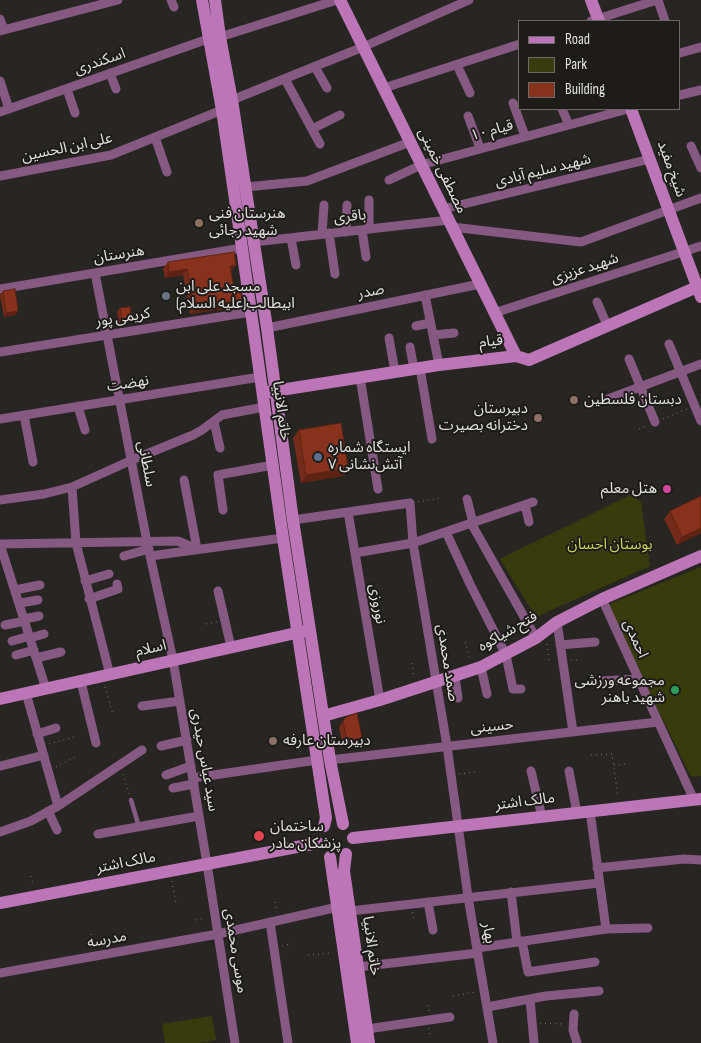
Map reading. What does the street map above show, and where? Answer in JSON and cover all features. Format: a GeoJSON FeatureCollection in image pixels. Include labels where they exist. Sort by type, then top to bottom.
{"type":"FeatureCollection","features":[{"type":"Feature","properties":{"kind":"street"},"geometry":{"type":"LineString","coordinates":[[0,18],[2,30],[118,0]]}},
{"type":"Feature","properties":{"kind":"street","name":"خاتم الانبیا"},"geometry":{"type":"LineString","coordinates":[[202,0],[232,100],[267,328],[293,520],[304,631],[323,760],[343,824]]}},
{"type":"Feature","properties":{"kind":"street","name":"خاتم الانبیا"},"geometry":{"type":"LineString","coordinates":[[215,0],[214,38],[222,110],[283,538],[323,716],[326,818],[324,826]]}},
{"type":"Feature","properties":{"kind":"street","name":"اسکندری"},"geometry":{"type":"LineString","coordinates":[[4,111],[214,38],[338,0]]}},
{"type":"Feature","properties":{"kind":"street","name":"مصطفی خمینی"},"geometry":{"type":"LineString","coordinates":[[338,0],[384,88],[516,356]]}},
{"type":"Feature","properties":{"kind":"street"},"geometry":{"type":"LineString","coordinates":[[232,100],[363,47],[469,0]]}},
{"type":"Feature","properties":{"kind":"street"},"geometry":{"type":"LineString","coordinates":[[591,0],[596,20]]}},
{"type":"Feature","properties":{"kind":"street"},"geometry":{"type":"LineString","coordinates":[[599,20],[658,0],[665,20]]}},
{"type":"Feature","properties":{"kind":"street"},"geometry":{"type":"LineString","coordinates":[[681,53],[701,47]]}},
{"type":"Feature","properties":{"kind":"street"},"geometry":{"type":"LineString","coordinates":[[384,88],[518,48]]}},
{"type":"Feature","properties":{"kind":"street"},"geometry":{"type":"LineString","coordinates":[[457,65],[470,93]]}},
{"type":"Feature","properties":{"kind":"street"},"geometry":{"type":"LineString","coordinates":[[315,67],[326,88]]}},
{"type":"Feature","properties":{"kind":"street"},"geometry":{"type":"LineString","coordinates":[[110,73],[116,89]]}},
{"type":"Feature","properties":{"kind":"street"},"geometry":{"type":"LineString","coordinates":[[285,79],[320,144]]}},
{"type":"Feature","properties":{"kind":"street"},"geometry":{"type":"LineString","coordinates":[[0,81],[4,111]]}},
{"type":"Feature","properties":{"kind":"street"},"geometry":{"type":"LineString","coordinates":[[66,89],[75,113]]}},
{"type":"Feature","properties":{"kind":"street"},"geometry":{"type":"LineString","coordinates":[[681,95],[701,90]]}},
{"type":"Feature","properties":{"kind":"street"},"geometry":{"type":"LineString","coordinates":[[513,103],[525,136]]}},
{"type":"Feature","properties":{"kind":"street","name":"علی ابن الحسین"},"geometry":{"type":"LineString","coordinates":[[0,176],[111,155],[222,110]]}},
{"type":"Feature","properties":{"kind":"street"},"geometry":{"type":"LineString","coordinates":[[562,110],[569,125]]}},
{"type":"Feature","properties":{"kind":"street","name":"قیام ۱۰"},"geometry":{"type":"LineString","coordinates":[[389,180],[421,164],[626,110]]}},
{"type":"Feature","properties":{"kind":"street","name":"شیخ مفید"},"geometry":{"type":"LineString","coordinates":[[630,110],[700,290]]}},
{"type":"Feature","properties":{"kind":"street"},"geometry":{"type":"LineString","coordinates":[[312,129],[340,115]]}},
{"type":"Feature","properties":{"kind":"street"},"geometry":{"type":"LineString","coordinates":[[468,116],[480,148]]}},
{"type":"Feature","properties":{"kind":"street"},"geometry":{"type":"LineString","coordinates":[[154,137],[167,172]]}},
{"type":"Feature","properties":{"kind":"street"},"geometry":{"type":"LineString","coordinates":[[246,187],[306,181],[410,142]]}},
{"type":"Feature","properties":{"kind":"street"},"geometry":{"type":"LineString","coordinates":[[691,146],[701,168]]}},
{"type":"Feature","properties":{"kind":"street","name":"شهید سلیم آبادی"},"geometry":{"type":"LineString","coordinates":[[448,219],[650,159]]}},
{"type":"Feature","properties":{"kind":"street"},"geometry":{"type":"LineString","coordinates":[[448,219],[581,242],[701,198]]}},
{"type":"Feature","properties":{"kind":"street"},"geometry":{"type":"LineString","coordinates":[[366,257],[365,229],[369,200]]}},
{"type":"Feature","properties":{"kind":"street"},"geometry":{"type":"LineString","coordinates":[[324,204],[325,234],[335,274]]}},
{"type":"Feature","properties":{"kind":"street"},"geometry":{"type":"LineString","coordinates":[[346,232],[348,205]]}},
{"type":"Feature","properties":{"kind":"street","name":"باقری"},"geometry":{"type":"LineString","coordinates":[[254,242],[448,219]]}},
{"type":"Feature","properties":{"kind":"street"},"geometry":{"type":"LineString","coordinates":[[291,238],[296,264]]}},
{"type":"Feature","properties":{"kind":"street","name":"شهید عزیزی"},"geometry":{"type":"LineString","coordinates":[[494,313],[701,246]]}},
{"type":"Feature","properties":{"kind":"street","name":"هنرستان"},"geometry":{"type":"LineString","coordinates":[[0,289],[242,248]]}},
{"type":"Feature","properties":{"kind":"street","name":"سلطانی"},"geometry":{"type":"LineString","coordinates":[[95,273],[148,549],[173,660]]}},
{"type":"Feature","properties":{"kind":"street","name":"صدر"},"geometry":{"type":"LineString","coordinates":[[267,328],[480,284]]}},
{"type":"Feature","properties":{"kind":"street","name":"قیام"},"geometry":{"type":"LineString","coordinates":[[262,393],[439,365],[516,356],[528,360],[607,325],[700,290]]}},
{"type":"Feature","properties":{"kind":"street"},"geometry":{"type":"LineString","coordinates":[[425,295],[439,365]]}},
{"type":"Feature","properties":{"kind":"street"},"geometry":{"type":"LineString","coordinates":[[597,302],[607,325]]}},
{"type":"Feature","properties":{"kind":"street","name":"کریمی پور"},"geometry":{"type":"LineString","coordinates":[[0,352],[250,312]]}},
{"type":"Feature","properties":{"kind":"street"},"geometry":{"type":"LineString","coordinates":[[416,326],[430,323]]}},
{"type":"Feature","properties":{"kind":"street"},"geometry":{"type":"LineString","coordinates":[[433,335],[454,332]]}},
{"type":"Feature","properties":{"kind":"street"},"geometry":{"type":"LineString","coordinates":[[389,338],[395,372]]}},
{"type":"Feature","properties":{"kind":"street"},"geometry":{"type":"LineString","coordinates":[[669,344],[701,421]]}},
{"type":"Feature","properties":{"kind":"street"},"geometry":{"type":"LineString","coordinates":[[410,347],[417,369],[432,439]]}},
{"type":"Feature","properties":{"kind":"street"},"geometry":{"type":"LineString","coordinates":[[629,359],[655,422]]}},
{"type":"Feature","properties":{"kind":"street"},"geometry":{"type":"LineString","coordinates":[[608,399],[701,364]]}},
{"type":"Feature","properties":{"kind":"street","name":"نهضت"},"geometry":{"type":"LineString","coordinates":[[0,419],[260,377]]}},
{"type":"Feature","properties":{"kind":"street"},"geometry":{"type":"LineString","coordinates":[[360,377],[378,489]]}},
{"type":"Feature","properties":{"kind":"street"},"geometry":{"type":"LineString","coordinates":[[78,406],[85,430]]}},
{"type":"Feature","properties":{"kind":"street"},"geometry":{"type":"LineString","coordinates":[[0,500],[44,494],[72,487],[193,434],[227,413],[264,406]]}},
{"type":"Feature","properties":{"kind":"street"},"geometry":{"type":"LineString","coordinates":[[24,415],[32,462]]}},
{"type":"Feature","properties":{"kind":"street"},"geometry":{"type":"LineString","coordinates":[[214,422],[220,448]]}},
{"type":"Feature","properties":{"kind":"street"},"geometry":{"type":"LineString","coordinates":[[223,510],[218,475],[272,465]]}},
{"type":"Feature","properties":{"kind":"street"},"geometry":{"type":"LineString","coordinates":[[184,480],[197,549]]}},
{"type":"Feature","properties":{"kind":"street"},"geometry":{"type":"LineString","coordinates":[[72,487],[76,543],[106,676]]}},
{"type":"Feature","properties":{"kind":"street"},"geometry":{"type":"LineString","coordinates":[[466,498],[472,523],[541,634]]}},
{"type":"Feature","properties":{"kind":"street"},"geometry":{"type":"LineString","coordinates":[[293,520],[410,503]]}},
{"type":"Feature","properties":{"kind":"street","name":"صمد محمدی"},"geometry":{"type":"LineString","coordinates":[[410,503],[413,543],[459,826]]}},
{"type":"Feature","properties":{"kind":"street"},"geometry":{"type":"LineString","coordinates":[[355,553],[413,543],[529,504],[529,522]]}},
{"type":"Feature","properties":{"kind":"street","name":"نوروزی"},"geometry":{"type":"LineString","coordinates":[[348,512],[380,700]]}},
{"type":"Feature","properties":{"kind":"street"},"geometry":{"type":"LineString","coordinates":[[446,532],[506,655],[513,689],[521,689]]}},
{"type":"Feature","properties":{"kind":"street"},"geometry":{"type":"LineString","coordinates":[[46,689],[0,544],[76,543],[148,549],[197,549],[283,538]]}},
{"type":"Feature","properties":{"kind":"street"},"geometry":{"type":"LineString","coordinates":[[124,556],[178,541],[197,549]]}},
{"type":"Feature","properties":{"kind":"street","name":"فتح شیاکوه"},"geometry":{"type":"LineString","coordinates":[[323,716],[380,700],[477,668],[506,655],[557,622],[602,599],[701,556]]}},
{"type":"Feature","properties":{"kind":"street"},"geometry":{"type":"LineString","coordinates":[[85,581],[109,574]]}},
{"type":"Feature","properties":{"kind":"street"},"geometry":{"type":"LineString","coordinates":[[89,599],[118,589],[117,584]]}},
{"type":"Feature","properties":{"kind":"street"},"geometry":{"type":"LineString","coordinates":[[15,590],[40,585]]}},
{"type":"Feature","properties":{"kind":"street"},"geometry":{"type":"LineString","coordinates":[[218,591],[231,648]]}},
{"type":"Feature","properties":{"kind":"street","name":"احمدی"},"geometry":{"type":"LineString","coordinates":[[602,599],[658,722],[698,799]]}},
{"type":"Feature","properties":{"kind":"street"},"geometry":{"type":"LineString","coordinates":[[20,603],[38,600]]}},
{"type":"Feature","properties":{"kind":"street"},"geometry":{"type":"LineString","coordinates":[[5,625],[39,616]]}},
{"type":"Feature","properties":{"kind":"street"},"geometry":{"type":"LineString","coordinates":[[557,622],[573,732]]}},
{"type":"Feature","properties":{"kind":"street","name":"اسلام"},"geometry":{"type":"LineString","coordinates":[[0,699],[304,631]]}},
{"type":"Feature","properties":{"kind":"street"},"geometry":{"type":"LineString","coordinates":[[12,641],[44,634]]}},
{"type":"Feature","properties":{"kind":"street"},"geometry":{"type":"LineString","coordinates":[[560,645],[595,642]]}},
{"type":"Feature","properties":{"kind":"street"},"geometry":{"type":"LineString","coordinates":[[16,655],[61,652]]}},
{"type":"Feature","properties":{"kind":"street","name":"سید عباس حیدری"},"geometry":{"type":"LineString","coordinates":[[173,660],[207,864]]}},
{"type":"Feature","properties":{"kind":"street"},"geometry":{"type":"LineString","coordinates":[[477,668],[488,694]]}},
{"type":"Feature","properties":{"kind":"street"},"geometry":{"type":"LineString","coordinates":[[455,676],[458,698]]}},
{"type":"Feature","properties":{"kind":"street"},"geometry":{"type":"LineString","coordinates":[[601,681],[638,679]]}},
{"type":"Feature","properties":{"kind":"street"},"geometry":{"type":"LineString","coordinates":[[81,682],[96,743]]}},
{"type":"Feature","properties":{"kind":"street"},"geometry":{"type":"LineString","coordinates":[[26,693],[58,806]]}},
{"type":"Feature","properties":{"kind":"street"},"geometry":{"type":"LineString","coordinates":[[142,706],[180,701]]}},
{"type":"Feature","properties":{"kind":"street","name":"حسینی"},"geometry":{"type":"LineString","coordinates":[[172,788],[193,781],[323,760],[658,722]]}},
{"type":"Feature","properties":{"kind":"street"},"geometry":{"type":"LineString","coordinates":[[37,734],[56,728]]}},
{"type":"Feature","properties":{"kind":"street"},"geometry":{"type":"LineString","coordinates":[[161,746],[187,740]]}},
{"type":"Feature","properties":{"kind":"street"},"geometry":{"type":"LineString","coordinates":[[0,832],[31,821],[58,806],[142,750]]}},
{"type":"Feature","properties":{"kind":"street"},"geometry":{"type":"LineString","coordinates":[[1,766],[20,766],[42,751]]}},
{"type":"Feature","properties":{"kind":"street"},"geometry":{"type":"LineString","coordinates":[[166,775],[191,766]]}},
{"type":"Feature","properties":{"kind":"street"},"geometry":{"type":"LineString","coordinates":[[532,771],[542,817]]}},
{"type":"Feature","properties":{"kind":"street"},"geometry":{"type":"LineString","coordinates":[[569,771],[584,812],[597,868],[606,929]]}},
{"type":"Feature","properties":{"kind":"street","name":"مالک اشتر"},"geometry":{"type":"LineString","coordinates":[[353,838],[698,799]]}},
{"type":"Feature","properties":{"kind":"street"},"geometry":{"type":"LineString","coordinates":[[48,811],[57,830]]}},
{"type":"Feature","properties":{"kind":"street"},"geometry":{"type":"LineString","coordinates":[[98,834],[199,816]]}},
{"type":"Feature","properties":{"kind":"street"},"geometry":{"type":"LineString","coordinates":[[333,822],[343,824],[350,830],[353,838],[352,844],[346,854],[330,856],[322,851],[318,843],[318,834],[324,826],[333,822]]}},
{"type":"Feature","properties":{"kind":"street","name":"بهار"},"geometry":{"type":"LineString","coordinates":[[459,826],[468,897],[493,1043]]}},
{"type":"Feature","properties":{"kind":"street","name":"مالک اشتر"},"geometry":{"type":"LineString","coordinates":[[0,903],[318,843]]}},
{"type":"Feature","properties":{"kind":"street","name":"خاتم الانبیا"},"geometry":{"type":"LineString","coordinates":[[346,854],[344,871],[369,1043]]}},
{"type":"Feature","properties":{"kind":"street","name":"خاتم الانبیا"},"geometry":{"type":"LineString","coordinates":[[330,856],[357,1043]]}},
{"type":"Feature","properties":{"kind":"street"},"geometry":{"type":"LineString","coordinates":[[597,868],[684,859],[701,860]]}},
{"type":"Feature","properties":{"kind":"street","name":"موسی محمدی"},"geometry":{"type":"LineString","coordinates":[[207,864],[235,1043]]}},
{"type":"Feature","properties":{"kind":"street"},"geometry":{"type":"LineString","coordinates":[[350,911],[599,883]]}},
{"type":"Feature","properties":{"kind":"street"},"geometry":{"type":"LineString","coordinates":[[511,892],[528,972],[595,962]]}},
{"type":"Feature","properties":{"kind":"street"},"geometry":{"type":"LineString","coordinates":[[428,902],[432,930]]}},
{"type":"Feature","properties":{"kind":"street","name":"مدرسه"},"geometry":{"type":"LineString","coordinates":[[0,973],[218,934],[338,907]]}},
{"type":"Feature","properties":{"kind":"street"},"geometry":{"type":"LineString","coordinates":[[270,922],[288,1043]]}},
{"type":"Feature","properties":{"kind":"street"},"geometry":{"type":"LineString","coordinates":[[358,967],[606,929],[648,928]]}},
{"type":"Feature","properties":{"kind":"street"},"geometry":{"type":"LineString","coordinates":[[487,1007],[530,999],[599,991]]}},
{"type":"Feature","properties":{"kind":"street"},"geometry":{"type":"LineString","coordinates":[[530,999],[534,1043]]}},
{"type":"Feature","properties":{"kind":"street"},"geometry":{"type":"LineString","coordinates":[[574,1014],[573,1030],[577,1043]]}},
{"type":"Feature","properties":{"kind":"street"},"geometry":{"type":"LineString","coordinates":[[367,1028],[450,1017]]}},
{"type":"Feature","properties":{"kind":"lane"},"geometry":{"type":"LineString","coordinates":[[130,800],[139,827]]}},
{"type":"Feature","properties":{"kind":"path"},"geometry":{"type":"LineString","coordinates":[[655,422],[695,406]]}},
{"type":"Feature","properties":{"kind":"path"},"geometry":{"type":"LineString","coordinates":[[410,503],[439,498]]}},
{"type":"Feature","properties":{"kind":"path"},"geometry":{"type":"LineString","coordinates":[[206,624],[225,620]]}},
{"type":"Feature","properties":{"kind":"path"},"geometry":{"type":"LineString","coordinates":[[429,638],[448,633]]}},
{"type":"Feature","properties":{"kind":"path"},"geometry":{"type":"LineString","coordinates":[[541,634],[549,662]]}},
{"type":"Feature","properties":{"kind":"path"},"geometry":{"type":"LineString","coordinates":[[465,642],[477,668]]}},
{"type":"Feature","properties":{"kind":"path"},"geometry":{"type":"LineString","coordinates":[[412,663],[415,689]]}},
{"type":"Feature","properties":{"kind":"path"},"geometry":{"type":"LineString","coordinates":[[106,676],[112,715]]}},
{"type":"Feature","properties":{"kind":"path"},"geometry":{"type":"LineString","coordinates":[[42,751],[74,737]]}},
{"type":"Feature","properties":{"kind":"path"},"geometry":{"type":"LineString","coordinates":[[591,755],[612,754],[619,808]]}},
{"type":"Feature","properties":{"kind":"path"},"geometry":{"type":"LineString","coordinates":[[48,770],[75,756]]}},
{"type":"Feature","properties":{"kind":"path"},"geometry":{"type":"LineString","coordinates":[[120,764],[130,800]]}},
{"type":"Feature","properties":{"kind":"path"},"geometry":{"type":"LineString","coordinates":[[614,765],[629,764]]}},
{"type":"Feature","properties":{"kind":"path"},"geometry":{"type":"LineString","coordinates":[[451,775],[477,772]]}},
{"type":"Feature","properties":{"kind":"path"},"geometry":{"type":"LineString","coordinates":[[170,871],[176,904]]}},
{"type":"Feature","properties":{"kind":"path"},"geometry":{"type":"LineString","coordinates":[[91,934],[96,956]]}},
{"type":"Feature","properties":{"kind":"path"},"geometry":{"type":"LineString","coordinates":[[308,955],[344,952]]}},
{"type":"Feature","properties":{"kind":"path"},"geometry":{"type":"LineString","coordinates":[[453,996],[484,991]]}},
{"type":"Feature","properties":{"kind":"path"},"geometry":{"type":"LineString","coordinates":[[532,1022],[561,1024]]}},
{"type":"Feature","properties":{"kind":"green space","name":"بوستان احسان"},"geometry":{"type":"Polygon","coordinates":[[[630,495],[641,502],[650,566],[536,617],[500,559],[630,495]]]}},
{"type":"Feature","properties":{"kind":"green space","name":"مجموعه ورزشی شهید باهنر"},"geometry":{"type":"Polygon","coordinates":[[[701,567],[701,776],[695,777],[690,775],[607,605],[701,567]]]}},
{"type":"Feature","properties":{"kind":"green space"},"geometry":{"type":"Polygon","coordinates":[[[212,1016],[216,1040],[199,1043],[165,1043],[162,1024],[212,1016]]]}},
{"type":"Feature","properties":{"kind":"building"},"geometry":{"type":"Polygon","coordinates":[[[234,252],[236,265],[230,266],[234,289],[240,288],[242,300],[195,308],[187,269],[169,272],[168,262],[234,252]]]}},
{"type":"Feature","properties":{"kind":"building"},"geometry":{"type":"Polygon","coordinates":[[[15,289],[18,311],[6,313],[3,291],[15,289]]]}},
{"type":"Feature","properties":{"kind":"building"},"geometry":{"type":"Polygon","coordinates":[[[130,307],[132,319],[122,320],[120,308],[130,307]]]}},
{"type":"Feature","properties":{"kind":"building","name":"ایستگاه شماره ۷ آتش‌نشانی"},"geometry":{"type":"Polygon","coordinates":[[[341,423],[348,468],[306,475],[299,430],[341,423]]]}},
{"type":"Feature","properties":{"kind":"building"},"geometry":{"type":"Polygon","coordinates":[[[701,496],[701,528],[682,537],[670,511],[701,496]]]}},
{"type":"Feature","properties":{"kind":"building"},"geometry":{"type":"Polygon","coordinates":[[[357,713],[362,738],[351,740],[346,736],[343,721],[346,717],[357,713]]]}},
{"type":"Feature","properties":{"kind":"place","name":"هنرستان فنی شهید رجائی"},"geometry":{"type":"Point","coordinates":[199,223]}},
{"type":"Feature","properties":{"kind":"place","name":"مسجد علی ابن ابیطالب(علیه السلام)"},"geometry":{"type":"Point","coordinates":[166,296]}},
{"type":"Feature","properties":{"kind":"place","name":"دبستان فلسطین"},"geometry":{"type":"Point","coordinates":[574,400]}},
{"type":"Feature","properties":{"kind":"place","name":"دبیرستان دخترانه بصیرت"},"geometry":{"type":"Point","coordinates":[538,418]}},
{"type":"Feature","properties":{"kind":"place","name":"ایستگاه شماره ۷ آتش‌نشانی"},"geometry":{"type":"Point","coordinates":[318,457]}},
{"type":"Feature","properties":{"kind":"place","name":"هتل معلم"},"geometry":{"type":"Point","coordinates":[667,489]}},
{"type":"Feature","properties":{"kind":"place","name":"مجموعه ورزشی شهید باهنر"},"geometry":{"type":"Point","coordinates":[675,690]}},
{"type":"Feature","properties":{"kind":"place","name":"دبیرستان عارفه"},"geometry":{"type":"Point","coordinates":[273,741]}},
{"type":"Feature","properties":{"kind":"place","name":"ساختمان پزشکان مادر"},"geometry":{"type":"Point","coordinates":[259,836]}}]}
